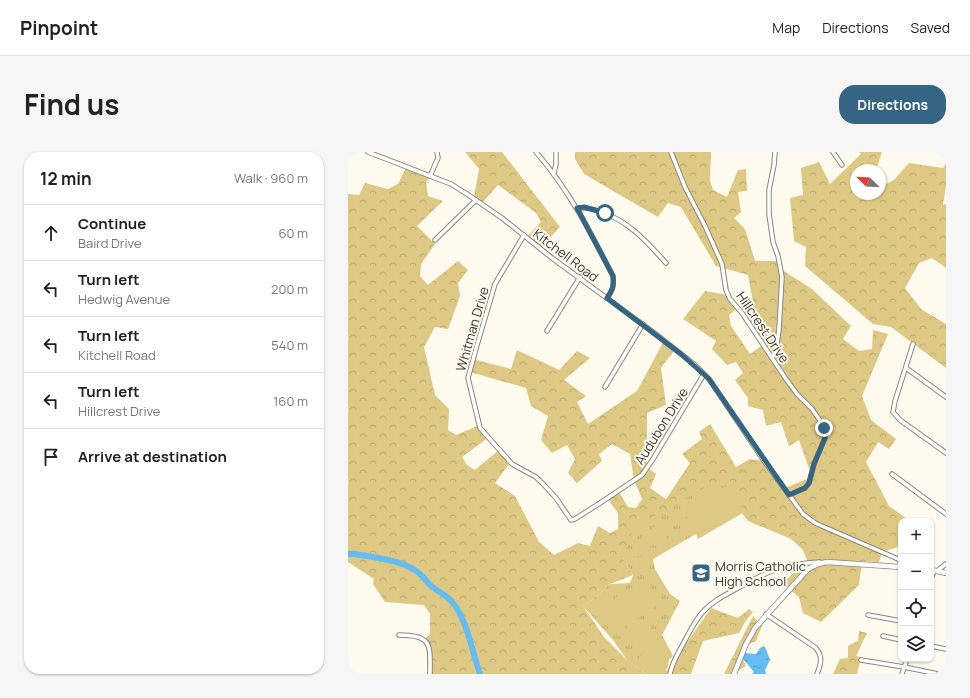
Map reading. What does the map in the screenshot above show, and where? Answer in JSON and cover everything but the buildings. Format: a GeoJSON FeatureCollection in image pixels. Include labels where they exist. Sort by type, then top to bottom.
{"type":"FeatureCollection","features":[{"type":"Feature","properties":{"kind":"street","name":"Kitchell Road"},"geometry":{"type":"LineString","coordinates":[[368,152],[454,186],[476,200],[552,258],[643,324],[704,374],[722,397],[762,458],[803,514],[812,521],[898,559]]}},
{"type":"Feature","properties":{"kind":"street"},"geometry":{"type":"LineString","coordinates":[[430,176],[438,158],[437,152]]}},
{"type":"Feature","properties":{"kind":"street"},"geometry":{"type":"LineString","coordinates":[[536,152],[554,173],[577,208],[613,276],[614,285],[607,298]]}},
{"type":"Feature","properties":{"kind":"street"},"geometry":{"type":"LineString","coordinates":[[554,173],[556,152]]}},
{"type":"Feature","properties":{"kind":"street","name":"Hillcrest Drive"},"geometry":{"type":"LineString","coordinates":[[671,152],[685,187],[722,264],[726,290],[730,299],[742,313],[797,394],[812,409],[823,424],[825,433],[824,442],[814,464],[809,483],[805,488],[789,495]]}},
{"type":"Feature","properties":{"kind":"street"},"geometry":{"type":"LineString","coordinates":[[772,358],[777,344],[779,328],[782,277],[778,256],[773,242],[769,214],[769,190],[775,152]]}},
{"type":"Feature","properties":{"kind":"street"},"geometry":{"type":"LineString","coordinates":[[833,152],[842,165]]}},
{"type":"Feature","properties":{"kind":"street"},"geometry":{"type":"LineString","coordinates":[[435,240],[476,200]]}},
{"type":"Feature","properties":{"kind":"street"},"geometry":{"type":"LineString","coordinates":[[577,208],[584,207],[621,220],[635,230],[666,263]]}},
{"type":"Feature","properties":{"kind":"street","name":"Whitman Drive"},"geometry":{"type":"LineString","coordinates":[[524,236],[495,284],[468,378],[480,428],[512,464],[536,477],[556,498],[569,517]]}},
{"type":"Feature","properties":{"kind":"street"},"geometry":{"type":"LineString","coordinates":[[547,332],[580,277]]}},
{"type":"Feature","properties":{"kind":"street"},"geometry":{"type":"LineString","coordinates":[[605,387],[643,324]]}},
{"type":"Feature","properties":{"kind":"street"},"geometry":{"type":"LineString","coordinates":[[913,344],[893,409],[895,416],[946,453]]}},
{"type":"Feature","properties":{"kind":"street"},"geometry":{"type":"LineString","coordinates":[[906,368],[946,397]]}},
{"type":"Feature","properties":{"kind":"street","name":"Audubon Drive"},"geometry":{"type":"LineString","coordinates":[[569,517],[571,520],[575,519],[642,475],[704,374]]}},
{"type":"Feature","properties":{"kind":"street"},"geometry":{"type":"LineString","coordinates":[[892,474],[946,514]]}},
{"type":"Feature","properties":{"kind":"street"},"geometry":{"type":"LineString","coordinates":[[670,674],[674,661],[696,620],[706,609],[715,601],[762,574],[798,564],[823,562],[898,567]]}},
{"type":"Feature","properties":{"kind":"street"},"geometry":{"type":"LineString","coordinates":[[734,674],[751,635],[766,614],[805,572],[814,565],[823,562]]}},
{"type":"Feature","properties":{"kind":"street"},"geometry":{"type":"LineString","coordinates":[[934,571],[946,564]]}},
{"type":"Feature","properties":{"kind":"street"},"geometry":{"type":"LineString","coordinates":[[934,571],[946,573]]}},
{"type":"Feature","properties":{"kind":"street"},"geometry":{"type":"LineString","coordinates":[[766,614],[816,648],[820,653],[821,659],[817,674]]}},
{"type":"Feature","properties":{"kind":"street"},"geometry":{"type":"LineString","coordinates":[[868,615],[898,620]]}},
{"type":"Feature","properties":{"kind":"street"},"geometry":{"type":"LineString","coordinates":[[399,635],[420,637],[427,642],[430,650],[430,674]]}},
{"type":"Feature","properties":{"kind":"street"},"geometry":{"type":"LineString","coordinates":[[883,636],[898,639]]}},
{"type":"Feature","properties":{"kind":"street"},"geometry":{"type":"LineString","coordinates":[[934,647],[946,649]]}},
{"type":"Feature","properties":{"kind":"street"},"geometry":{"type":"LineString","coordinates":[[861,660],[938,674]]}},
{"type":"Feature","properties":{"kind":"street"},"geometry":{"type":"LineString","coordinates":[[902,674],[906,662]]}},
{"type":"Feature","properties":{"kind":"green space"},"geometry":{"type":"Polygon","coordinates":[[[465,152],[502,152],[560,227],[540,248],[527,237],[541,222],[536,213],[498,185],[482,203],[474,197],[479,169],[465,152]]]}},
{"type":"Feature","properties":{"kind":"green space"},"geometry":{"type":"Polygon","coordinates":[[[575,152],[711,152],[710,181],[713,190],[727,197],[738,170],[746,169],[747,191],[738,192],[741,212],[734,218],[745,229],[755,261],[780,261],[782,270],[812,289],[851,326],[843,339],[859,351],[872,349],[873,330],[888,334],[862,396],[871,420],[896,439],[889,449],[878,442],[866,462],[889,506],[906,518],[898,518],[898,547],[882,552],[879,562],[862,561],[859,585],[821,622],[803,613],[799,597],[782,584],[807,560],[802,549],[791,539],[748,521],[739,509],[623,558],[633,575],[610,584],[583,606],[604,637],[627,660],[646,674],[428,674],[426,638],[430,634],[430,614],[424,605],[385,602],[373,584],[374,579],[348,562],[348,194],[359,195],[365,183],[388,189],[398,184],[407,165],[432,175],[426,182],[428,196],[443,201],[417,226],[435,244],[421,264],[420,276],[428,285],[458,261],[468,270],[458,283],[460,296],[448,329],[435,327],[424,347],[435,395],[449,409],[448,430],[456,435],[480,425],[489,437],[462,457],[467,465],[475,470],[500,449],[512,460],[495,483],[515,496],[539,542],[554,555],[578,543],[590,546],[598,526],[610,533],[618,529],[618,513],[607,498],[618,490],[628,507],[636,508],[642,499],[634,480],[630,454],[612,444],[599,454],[602,461],[577,483],[568,473],[575,459],[567,445],[552,453],[541,440],[548,416],[531,406],[526,388],[470,372],[472,359],[511,369],[517,350],[559,370],[577,351],[590,358],[564,380],[586,396],[577,402],[588,424],[637,391],[665,339],[676,348],[661,368],[666,405],[647,413],[647,467],[656,474],[650,488],[666,499],[690,463],[682,454],[702,439],[699,432],[710,424],[736,467],[750,459],[764,461],[785,488],[812,477],[799,440],[789,446],[781,422],[766,426],[763,410],[748,406],[748,398],[735,380],[743,373],[736,362],[727,365],[712,349],[716,341],[683,319],[705,291],[728,295],[738,308],[729,315],[731,326],[750,354],[763,345],[742,313],[753,302],[748,275],[716,266],[681,207],[668,203],[658,217],[584,174],[575,159],[575,152]]]}},
{"type":"Feature","properties":{"kind":"green space"},"geometry":{"type":"Polygon","coordinates":[[[859,152],[882,152],[878,164],[851,164],[861,154],[859,152]]]}},
{"type":"Feature","properties":{"kind":"green space"},"geometry":{"type":"Polygon","coordinates":[[[819,162],[830,184],[850,165],[850,200],[886,200],[886,184],[894,180],[909,163],[943,168],[946,163],[946,185],[943,205],[946,204],[946,268],[932,258],[919,263],[905,288],[921,309],[946,324],[946,368],[891,327],[873,324],[805,266],[806,247],[794,241],[790,198],[803,195],[801,168],[819,162]]]}},
{"type":"Feature","properties":{"kind":"green space"},"geometry":{"type":"Polygon","coordinates":[[[722,478],[744,512],[698,539],[696,534],[653,559],[655,569],[670,594],[680,601],[662,635],[673,656],[660,668],[657,674],[646,674],[627,660],[613,640],[583,606],[610,584],[630,583],[633,575],[623,558],[634,527],[722,478]]]}},
{"type":"Feature","properties":{"kind":"green space"},"geometry":{"type":"Polygon","coordinates":[[[729,485],[744,512],[699,538],[682,510],[729,485]]]}},
{"type":"Feature","properties":{"kind":"green space"},"geometry":{"type":"Polygon","coordinates":[[[671,518],[682,520],[686,531],[692,528],[694,531],[636,563],[634,560],[649,551],[643,546],[641,541],[643,536],[653,527],[671,518]],[[674,521],[646,536],[646,545],[655,548],[678,536],[683,529],[682,525],[678,521],[674,521]]]}},
{"type":"Feature","properties":{"kind":"green space"},"geometry":{"type":"Polygon","coordinates":[[[660,528],[666,532],[667,541],[662,541],[658,532],[660,528]]]}},
{"type":"Feature","properties":{"kind":"green space"},"geometry":{"type":"Polygon","coordinates":[[[645,579],[662,603],[637,619],[647,620],[652,626],[643,641],[643,644],[641,644],[625,632],[628,624],[613,633],[598,609],[645,579]]]}},
{"type":"Feature","properties":{"kind":"green space"},"geometry":{"type":"Polygon","coordinates":[[[711,608],[738,618],[749,609],[753,612],[739,633],[703,641],[691,674],[657,674],[660,668],[667,671],[711,608]]]}},
{"type":"Feature","properties":{"kind":"green space"},"geometry":{"type":"Polygon","coordinates":[[[753,616],[762,626],[756,641],[745,645],[743,659],[746,666],[735,672],[735,674],[724,674],[753,616]]]}},
{"type":"Feature","properties":{"kind":"green space"},"geometry":{"type":"Polygon","coordinates":[[[859,631],[867,633],[856,656],[861,657],[857,674],[833,674],[840,659],[848,658],[848,646],[858,641],[859,631]]]}},
{"type":"Feature","properties":{"kind":"green space"},"geometry":{"type":"Polygon","coordinates":[[[658,637],[666,650],[669,664],[664,674],[650,674],[635,662],[658,637]]]}},
{"type":"Feature","properties":{"kind":"water"},"geometry":{"type":"Polygon","coordinates":[[[764,646],[770,660],[765,670],[766,674],[752,674],[754,672],[743,659],[744,653],[756,654],[760,648],[764,646]]]}},
{"type":"Feature","properties":{"kind":"waterway"},"geometry":{"type":"LineString","coordinates":[[348,554],[381,558],[408,566],[415,570],[428,583],[451,600],[466,628],[480,674]]}},
{"type":"Feature","properties":{"kind":"place","name":"Morris Catholic High School"},"geometry":{"type":"Point","coordinates":[701,573]}},
{"type":"Feature","properties":{"kind":"route"},"geometry":{"type":"LineString","coordinates":[[605,213],[584,207],[577,208],[613,276],[614,285],[607,298],[695,365],[709,379],[762,458],[789,495],[805,488],[809,483],[814,464],[824,442],[824,428]]}}]}
